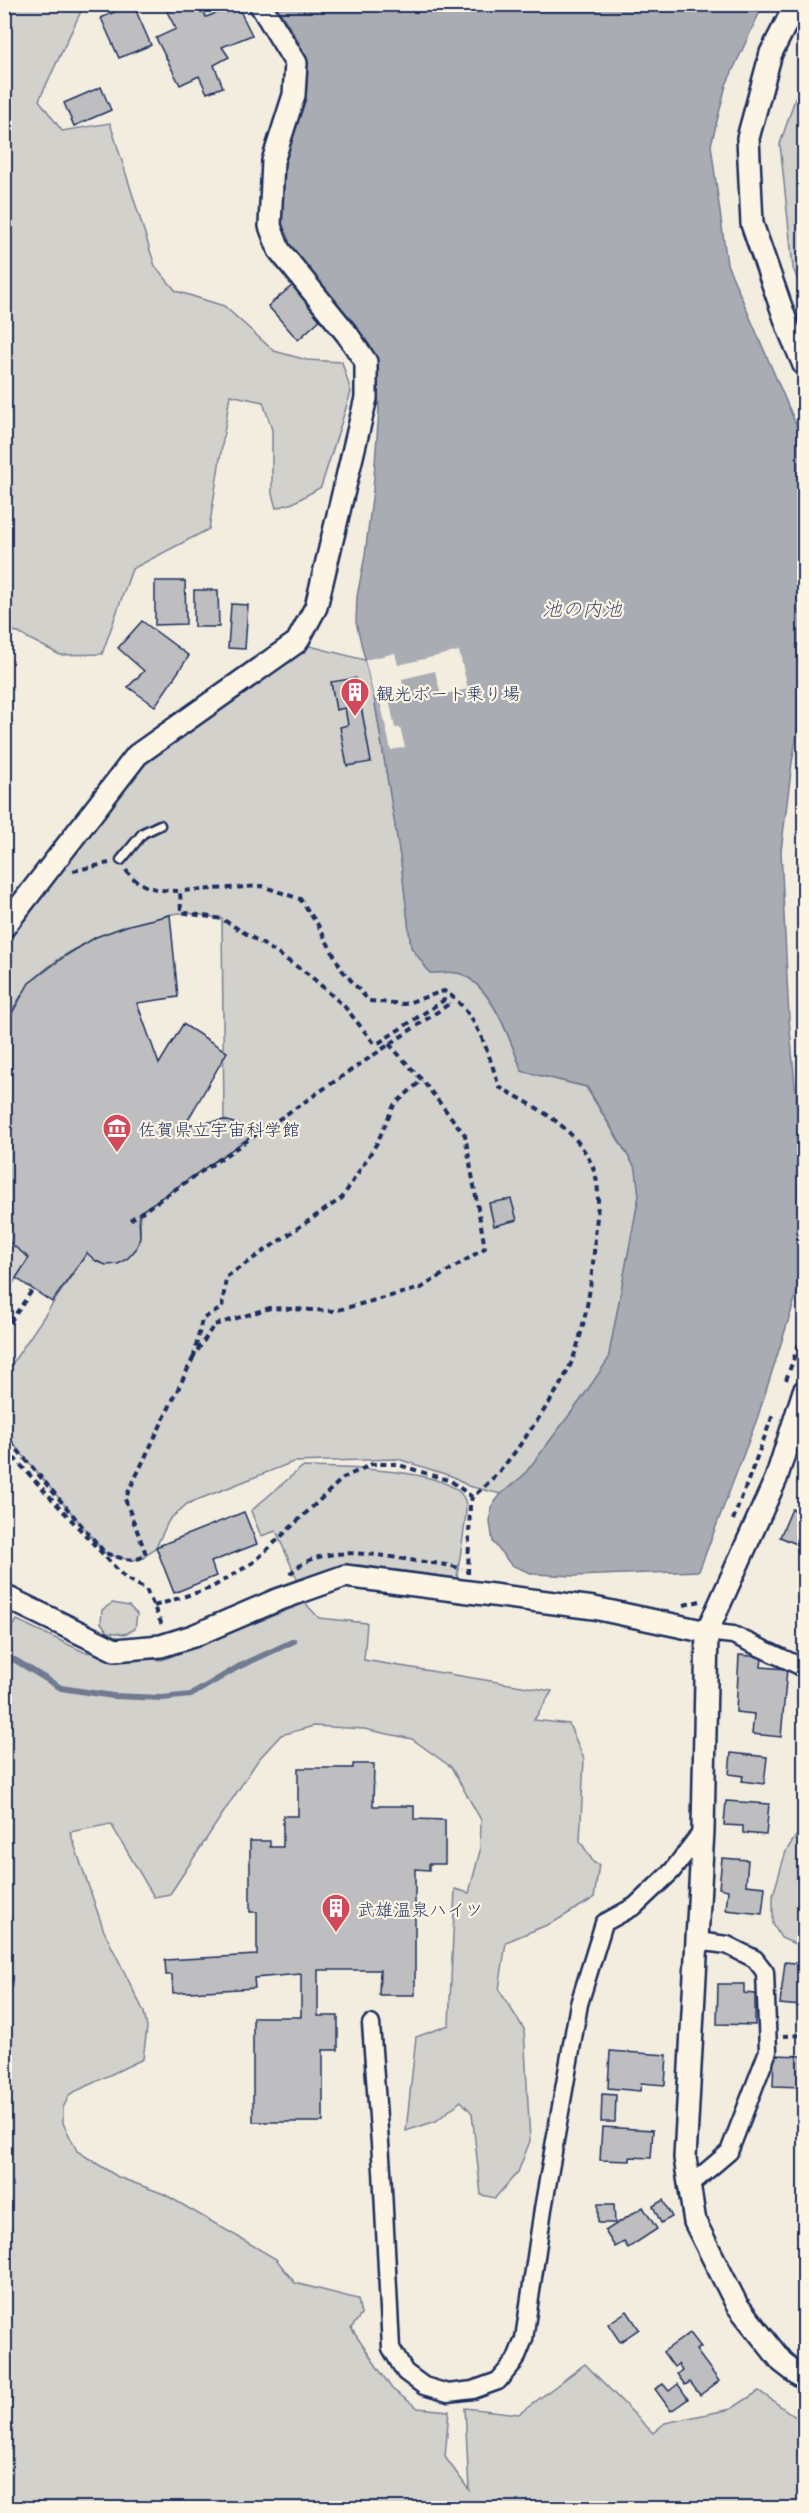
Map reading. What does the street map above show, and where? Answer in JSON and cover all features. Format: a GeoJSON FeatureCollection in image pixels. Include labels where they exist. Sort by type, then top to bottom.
{"type":"FeatureCollection","features":[{"type":"Feature","properties":{"kind":"street"},"geometry":{"type":"LineString","coordinates":[[4,927],[137,755],[297,642],[316,607],[366,398],[366,362],[347,334],[279,250],[270,226],[273,161],[294,95],[296,63],[260,4]]}},
{"type":"Feature","properties":{"kind":"street"},"geometry":{"type":"LineString","coordinates":[[796,4],[771,53],[748,138],[752,224],[789,330],[804,365]]}},
{"type":"Feature","properties":{"kind":"street"},"geometry":{"type":"LineString","coordinates":[[804,1391],[776,1479],[707,1632],[703,1830],[685,2158],[695,2222],[737,2305],[782,2362],[804,2379]]}},
{"type":"Feature","properties":{"kind":"street"},"geometry":{"type":"LineString","coordinates":[[4,1596],[115,1650],[161,1646],[182,1640],[277,1600],[345,1576],[439,1589],[469,1579],[707,1632],[733,1635],[802,1667],[804,1670]]}},
{"type":"Feature","properties":{"kind":"street"},"geometry":{"type":"LineString","coordinates":[[371,2024],[382,2170],[391,2348],[405,2372],[423,2386],[448,2393],[473,2390],[498,2380],[515,2361],[524,2339],[543,2209],[579,2004],[604,1923],[635,1906],[672,1871],[703,1830]]}},
{"type":"Feature","properties":{"kind":"street"},"geometry":{"type":"LineString","coordinates":[[689,2186],[729,2152],[768,2051],[765,1972],[755,1959],[727,1945],[697,1941]]}},
{"type":"Feature","properties":{"kind":"lane"},"geometry":{"type":"LineString","coordinates":[[121,860],[143,833],[160,825]]}},
{"type":"Feature","properties":{"kind":"path"},"geometry":{"type":"LineString","coordinates":[[804,784],[802,811],[804,988]]}},
{"type":"Feature","properties":{"kind":"path"},"geometry":{"type":"LineString","coordinates":[[43,878],[121,860],[133,881],[161,891],[262,886],[300,899],[318,925],[342,970],[369,1002],[404,1004],[444,991],[455,997],[481,1033],[499,1087],[553,1117],[576,1142],[591,1164],[598,1190],[593,1265],[575,1354],[556,1393],[506,1465],[472,1497],[469,1579]]}},
{"type":"Feature","properties":{"kind":"path"},"geometry":{"type":"LineString","coordinates":[[130,1220],[449,1004],[444,1000],[380,1042],[374,1043],[344,1006],[308,974],[283,957],[222,919],[181,912],[180,891]]}},
{"type":"Feature","properties":{"kind":"path"},"geometry":{"type":"LineString","coordinates":[[4,1434],[105,1553],[120,1558],[143,1558],[146,1554],[125,1499],[194,1356],[214,1325],[270,1308],[334,1311],[421,1288],[484,1248],[465,1135],[422,1080],[388,1044]]}},
{"type":"Feature","properties":{"kind":"path"},"geometry":{"type":"LineString","coordinates":[[194,1356],[202,1319],[222,1308],[226,1277],[342,1198],[377,1143],[394,1105],[422,1080]]}},
{"type":"Feature","properties":{"kind":"path"},"geometry":{"type":"LineString","coordinates":[[4,1331],[33,1289]]}},
{"type":"Feature","properties":{"kind":"path"},"geometry":{"type":"LineString","coordinates":[[784,1383],[804,1330]]}},
{"type":"Feature","properties":{"kind":"path"},"geometry":{"type":"LineString","coordinates":[[731,1524],[777,1405]]}},
{"type":"Feature","properties":{"kind":"path"},"geometry":{"type":"LineString","coordinates":[[4,1452],[15,1460],[125,1578],[146,1589],[166,1633]]}},
{"type":"Feature","properties":{"kind":"path"},"geometry":{"type":"LineString","coordinates":[[154,1606],[211,1588],[254,1562],[343,1478],[372,1464],[396,1464],[452,1481],[472,1497]]}},
{"type":"Feature","properties":{"kind":"path"},"geometry":{"type":"LineString","coordinates":[[283,1582],[298,1565],[326,1556],[363,1552],[455,1567],[469,1579]]}},
{"type":"Feature","properties":{"kind":"path"},"geometry":{"type":"LineString","coordinates":[[676,1603],[687,1605],[702,1601]]}},
{"type":"Feature","properties":{"kind":"shaded area"},"geometry":{"type":"Polygon","coordinates":[[[4,5],[84,5],[39,100],[62,131],[110,123],[155,266],[176,291],[224,306],[274,351],[307,360],[342,362],[351,392],[321,487],[293,503],[276,508],[272,494],[272,430],[263,402],[230,395],[209,529],[132,569],[102,654],[60,655],[5,626],[4,5]]]}},
{"type":"Feature","properties":{"kind":"shaded area"},"geometry":{"type":"Polygon","coordinates":[[[804,72],[804,296],[793,268],[780,144],[804,72]]]}},
{"type":"Feature","properties":{"kind":"shaded area"},"geometry":{"type":"Polygon","coordinates":[[[306,645],[365,660],[374,697],[401,862],[411,947],[430,973],[448,972],[466,976],[485,994],[507,1033],[522,1071],[586,1087],[636,1169],[639,1196],[608,1360],[524,1475],[501,1494],[468,1486],[454,1477],[398,1459],[293,1462],[187,1504],[169,1520],[156,1547],[143,1558],[133,1560],[120,1558],[105,1553],[5,1434],[5,1374],[87,1253],[118,1264],[125,1260],[138,1243],[139,1213],[258,1131],[224,1120],[222,919],[191,913],[173,914],[127,926],[83,945],[43,971],[27,988],[14,1007],[5,1029],[5,939],[43,878],[141,760],[306,645]]]}},
{"type":"Feature","properties":{"kind":"shaded area"},"geometry":{"type":"Polygon","coordinates":[[[4,1228],[29,1258],[5,1296],[4,1296],[4,1228]]]}},
{"type":"Feature","properties":{"kind":"shaded area"},"geometry":{"type":"Polygon","coordinates":[[[302,1467],[366,1469],[420,1476],[442,1482],[459,1492],[466,1504],[466,1511],[457,1578],[359,1565],[323,1572],[298,1581],[276,1531],[261,1536],[251,1511],[302,1467]]]}},
{"type":"Feature","properties":{"kind":"shaded area"},"geometry":{"type":"Polygon","coordinates":[[[112,1603],[129,1606],[137,1614],[135,1629],[125,1634],[108,1632],[101,1623],[102,1610],[112,1603]]]}},
{"type":"Feature","properties":{"kind":"shaded area"},"geometry":{"type":"Polygon","coordinates":[[[305,1603],[319,1618],[367,1623],[364,1660],[552,1691],[534,1720],[569,1724],[584,1759],[580,1841],[594,1863],[599,1864],[594,1898],[554,1922],[506,1942],[499,1990],[524,2029],[530,2141],[518,2172],[495,2198],[481,2195],[472,2113],[461,2101],[436,2121],[406,2131],[416,2037],[449,2025],[455,1889],[469,1893],[480,1851],[481,1820],[451,1767],[412,1739],[364,1729],[314,1726],[281,1735],[258,1760],[170,1894],[154,1897],[111,1824],[70,1832],[104,1931],[144,2012],[147,2028],[143,2059],[70,2094],[63,2108],[63,2123],[77,2151],[118,2177],[164,2194],[276,2259],[295,2283],[358,2299],[361,2315],[351,2328],[392,2389],[418,2408],[449,2411],[445,2457],[469,2490],[465,2408],[519,2414],[585,2364],[653,2433],[665,2423],[731,2409],[759,2391],[804,2423],[804,2508],[5,2508],[4,2061],[12,2051],[5,2049],[4,1641],[17,1620],[84,1652],[162,1660],[305,1603]]]}},
{"type":"Feature","properties":{"kind":"shaded area"},"geometry":{"type":"Polygon","coordinates":[[[804,1824],[804,1948],[781,1938],[773,1924],[773,1895],[786,1851],[804,1824]]]}},
{"type":"Feature","properties":{"kind":"water","name":"池の内池"},"geometry":{"type":"Polygon","coordinates":[[[276,5],[763,5],[726,85],[711,145],[727,264],[804,443],[804,691],[781,851],[789,1019],[803,1171],[797,1293],[757,1419],[699,1571],[575,1576],[533,1574],[511,1565],[493,1542],[490,1522],[491,1507],[501,1494],[524,1475],[608,1360],[639,1196],[636,1169],[587,1087],[522,1071],[501,1019],[486,994],[477,984],[462,974],[430,973],[411,947],[401,862],[374,697],[356,622],[357,597],[373,490],[379,410],[377,378],[365,343],[353,323],[282,242],[279,219],[282,170],[305,97],[307,62],[300,44],[276,5]]]}},
{"type":"Feature","properties":{"kind":"pier"},"geometry":{"type":"Polygon","coordinates":[[[459,651],[468,689],[441,695],[435,671],[402,679],[404,690],[388,694],[395,728],[400,728],[405,747],[391,750],[379,696],[374,697],[365,660],[395,653],[398,665],[459,651]]]}},
{"type":"Feature","properties":{"kind":"building"},"geometry":{"type":"Polygon","coordinates":[[[133,4],[151,45],[119,58],[101,18],[133,4]]]}},
{"type":"Feature","properties":{"kind":"building"},"geometry":{"type":"Polygon","coordinates":[[[163,4],[200,4],[206,17],[237,5],[252,35],[222,47],[229,57],[214,65],[223,87],[207,93],[199,76],[180,85],[156,38],[176,29],[163,4]]]}},
{"type":"Feature","properties":{"kind":"building"},"geometry":{"type":"Polygon","coordinates":[[[101,87],[111,110],[74,126],[64,103],[101,87]]]}},
{"type":"Feature","properties":{"kind":"building"},"geometry":{"type":"Polygon","coordinates":[[[294,284],[323,317],[298,340],[268,306],[294,284]]]}},
{"type":"Feature","properties":{"kind":"building"},"geometry":{"type":"Polygon","coordinates":[[[155,581],[185,581],[186,624],[155,625],[155,581]]]}},
{"type":"Feature","properties":{"kind":"building"},"geometry":{"type":"Polygon","coordinates":[[[194,590],[218,590],[219,627],[194,627],[194,590]]]}},
{"type":"Feature","properties":{"kind":"building"},"geometry":{"type":"Polygon","coordinates":[[[231,604],[248,605],[245,649],[228,648],[231,604]]]}},
{"type":"Feature","properties":{"kind":"building"},"geometry":{"type":"Polygon","coordinates":[[[142,621],[189,656],[155,706],[128,687],[144,671],[118,648],[142,621]]]}},
{"type":"Feature","properties":{"kind":"building","name":"観光ボート乗り場"},"geometry":{"type":"Polygon","coordinates":[[[356,678],[371,762],[347,766],[340,727],[348,725],[345,708],[336,710],[331,682],[356,678]]]}},
{"type":"Feature","properties":{"kind":"building"},"geometry":{"type":"Polygon","coordinates":[[[170,915],[178,997],[137,1003],[159,1064],[183,1024],[227,1052],[185,1125],[224,1120],[259,1131],[139,1213],[140,1238],[136,1249],[128,1258],[118,1264],[106,1265],[96,1261],[87,1253],[52,1302],[16,1278],[29,1258],[10,1243],[4,1228],[4,1029],[29,983],[65,956],[96,937],[129,925],[170,915]]]}},
{"type":"Feature","properties":{"kind":"building"},"geometry":{"type":"Polygon","coordinates":[[[511,1199],[517,1220],[494,1226],[489,1203],[511,1199]]]}},
{"type":"Feature","properties":{"kind":"building"},"geometry":{"type":"Polygon","coordinates":[[[792,1509],[804,1514],[804,1547],[780,1537],[792,1509]]]}},
{"type":"Feature","properties":{"kind":"building"},"geometry":{"type":"Polygon","coordinates":[[[244,1512],[257,1544],[211,1562],[216,1576],[174,1593],[156,1547],[244,1512]]]}},
{"type":"Feature","properties":{"kind":"building"},"geometry":{"type":"Polygon","coordinates":[[[739,1655],[762,1657],[761,1667],[787,1669],[781,1737],[752,1734],[754,1714],[736,1712],[739,1655]]]}},
{"type":"Feature","properties":{"kind":"building"},"geometry":{"type":"Polygon","coordinates":[[[731,1753],[767,1757],[764,1784],[742,1781],[743,1776],[729,1774],[731,1753]]]}},
{"type":"Feature","properties":{"kind":"building","name":"武雄温泉ハイツ"},"geometry":{"type":"Polygon","coordinates":[[[353,1764],[374,1764],[373,1806],[414,1806],[414,1819],[445,1820],[445,1864],[429,1864],[429,1870],[415,1869],[415,1995],[379,1995],[380,1970],[318,1970],[318,2016],[338,2016],[338,2050],[323,2050],[323,2122],[253,2122],[253,2017],[301,2017],[301,1974],[254,1978],[255,1988],[173,1993],[172,1975],[166,1975],[165,1960],[257,1955],[257,1912],[250,1912],[250,1841],[270,1841],[270,1847],[283,1847],[283,1816],[298,1816],[298,1768],[353,1768],[353,1764]]]}},
{"type":"Feature","properties":{"kind":"building"},"geometry":{"type":"Polygon","coordinates":[[[726,1801],[769,1804],[766,1835],[743,1833],[743,1826],[724,1825],[726,1801]]]}},
{"type":"Feature","properties":{"kind":"building"},"geometry":{"type":"Polygon","coordinates":[[[722,1858],[748,1860],[746,1885],[765,1887],[762,1914],[726,1910],[728,1890],[719,1888],[722,1858]]]}},
{"type":"Feature","properties":{"kind":"building"},"geometry":{"type":"Polygon","coordinates":[[[785,1962],[804,1964],[800,2006],[780,2004],[785,1962]]]}},
{"type":"Feature","properties":{"kind":"building"},"geometry":{"type":"Polygon","coordinates":[[[718,1984],[744,1984],[744,1993],[755,1994],[755,2025],[717,2024],[718,1984]]]}},
{"type":"Feature","properties":{"kind":"building"},"geometry":{"type":"Polygon","coordinates":[[[610,2051],[667,2055],[665,2085],[641,2083],[640,2091],[608,2088],[610,2051]]]}},
{"type":"Feature","properties":{"kind":"building"},"geometry":{"type":"Polygon","coordinates":[[[774,2055],[804,2056],[804,2087],[773,2086],[774,2055]]]}},
{"type":"Feature","properties":{"kind":"building"},"geometry":{"type":"Polygon","coordinates":[[[602,2094],[616,2095],[615,2122],[601,2122],[602,2094]]]}},
{"type":"Feature","properties":{"kind":"building"},"geometry":{"type":"Polygon","coordinates":[[[602,2127],[653,2130],[651,2158],[630,2157],[630,2161],[600,2160],[602,2127]]]}},
{"type":"Feature","properties":{"kind":"building"},"geometry":{"type":"Polygon","coordinates":[[[663,2200],[672,2217],[661,2223],[653,2206],[663,2200]]]}},
{"type":"Feature","properties":{"kind":"building"},"geometry":{"type":"Polygon","coordinates":[[[598,2204],[614,2204],[615,2223],[598,2223],[598,2204]]]}},
{"type":"Feature","properties":{"kind":"building"},"geometry":{"type":"Polygon","coordinates":[[[643,2207],[657,2229],[628,2248],[624,2242],[615,2247],[605,2231],[643,2207]]]}},
{"type":"Feature","properties":{"kind":"building"},"geometry":{"type":"Polygon","coordinates":[[[627,2311],[639,2329],[620,2342],[608,2324],[627,2311]]]}},
{"type":"Feature","properties":{"kind":"building"},"geometry":{"type":"Polygon","coordinates":[[[690,2333],[701,2347],[696,2350],[719,2381],[700,2395],[690,2382],[685,2385],[677,2374],[682,2371],[678,2364],[674,2367],[663,2352],[690,2333]]]}},
{"type":"Feature","properties":{"kind":"building"},"geometry":{"type":"Polygon","coordinates":[[[663,2384],[669,2391],[678,2384],[688,2399],[671,2411],[655,2389],[663,2384]]]}},
{"type":"Feature","properties":{"kind":"waterway"},"geometry":{"type":"LineString","coordinates":[[4,1660],[15,1660],[61,1688],[113,1696],[162,1698],[191,1695],[238,1667],[294,1641]]}},
{"type":"Feature","properties":{"kind":"place","name":"観光ボート乗り場"},"geometry":{"type":"Point","coordinates":[355,718]}},
{"type":"Feature","properties":{"kind":"place","name":"佐賀県立宇宙科学館"},"geometry":{"type":"Point","coordinates":[117,1154]}},
{"type":"Feature","properties":{"kind":"place","name":"武雄温泉ハイツ"},"geometry":{"type":"Point","coordinates":[336,1934]}}]}
